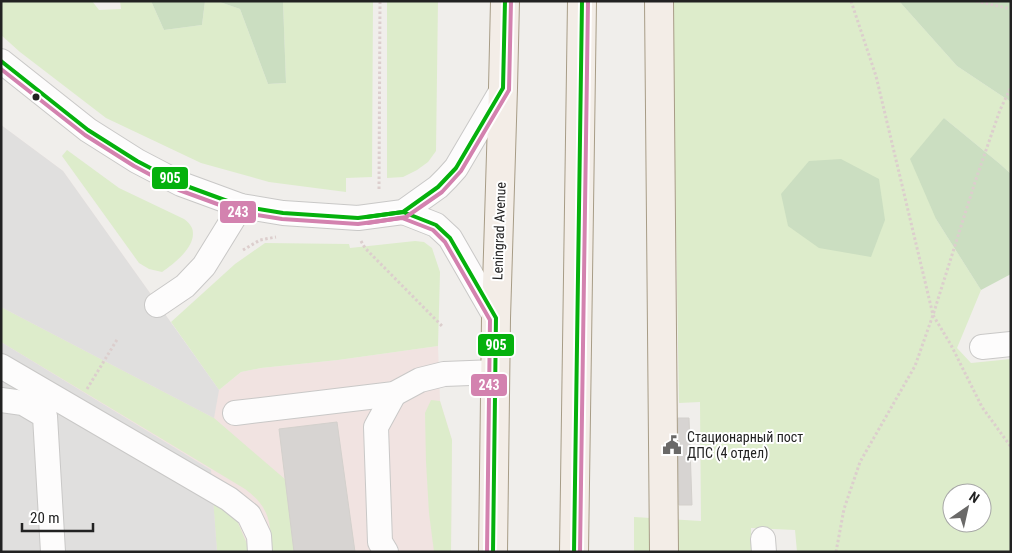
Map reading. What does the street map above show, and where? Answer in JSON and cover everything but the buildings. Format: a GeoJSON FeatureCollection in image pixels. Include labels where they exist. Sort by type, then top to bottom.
{"type":"FeatureCollection","features":[{"type":"Feature","properties":{"kind":"main road","name":"Leningrad Avenue"},"geometry":{"type":"LineString","coordinates":[[493,552],[496,318],[505,1]]}},
{"type":"Feature","properties":{"kind":"main road"},"geometry":{"type":"LineString","coordinates":[[574,552],[582,1]]}},
{"type":"Feature","properties":{"kind":"main road"},"geometry":{"type":"LineString","coordinates":[[659,1],[664,552]]}},
{"type":"Feature","properties":{"kind":"street"},"geometry":{"type":"LineString","coordinates":[[1,61],[88,130],[137,162],[181,184],[241,206],[283,213],[358,218],[403,212],[438,187],[452,173],[503,88]]}},
{"type":"Feature","properties":{"kind":"street"},"geometry":{"type":"LineString","coordinates":[[157,305],[185,286],[204,266],[241,206]]}},
{"type":"Feature","properties":{"kind":"street"},"geometry":{"type":"LineString","coordinates":[[403,212],[436,225],[450,238],[496,318]]}},
{"type":"Feature","properties":{"kind":"street"},"geometry":{"type":"LineString","coordinates":[[982,347],[1011,344]]}},
{"type":"Feature","properties":{"kind":"street"},"geometry":{"type":"LineString","coordinates":[[1,366],[236,504],[249,515],[259,536],[260,552]]}},
{"type":"Feature","properties":{"kind":"street"},"geometry":{"type":"LineString","coordinates":[[235,412],[394,394],[420,380],[444,374],[496,372]]}},
{"type":"Feature","properties":{"kind":"street"},"geometry":{"type":"LineString","coordinates":[[386,552],[380,542],[376,427],[394,394]]}},
{"type":"Feature","properties":{"kind":"street"},"geometry":{"type":"LineString","coordinates":[[1,400],[23,403],[45,416],[53,552]]}},
{"type":"Feature","properties":{"kind":"path"},"geometry":{"type":"LineString","coordinates":[[379,189],[380,1]]}},
{"type":"Feature","properties":{"kind":"path"},"geometry":{"type":"LineString","coordinates":[[851,1],[876,76],[933,315],[951,345],[982,407],[1011,447]]}},
{"type":"Feature","properties":{"kind":"path"},"geometry":{"type":"LineString","coordinates":[[976,1],[1011,9]]}},
{"type":"Feature","properties":{"kind":"path"},"geometry":{"type":"LineString","coordinates":[[836,552],[844,509],[860,462],[915,366],[976,179],[1000,110],[1011,87]]}},
{"type":"Feature","properties":{"kind":"path"},"geometry":{"type":"LineString","coordinates":[[357,235],[365,248],[443,327]]}},
{"type":"Feature","properties":{"kind":"path"},"geometry":{"type":"LineString","coordinates":[[75,409],[118,338]]}},
{"type":"Feature","properties":{"kind":"shaded area"},"geometry":{"type":"Polygon","coordinates":[[[1,125],[63,171],[219,390],[241,372],[438,346],[440,401],[452,440],[451,552],[1,552],[1,125]]]}},
{"type":"Feature","properties":{"kind":"shaded area"},"geometry":{"type":"Polygon","coordinates":[[[1,125],[63,171],[219,390],[214,418],[1,307],[1,125]]]}},
{"type":"Feature","properties":{"kind":"shaded area"},"geometry":{"type":"Polygon","coordinates":[[[1,342],[211,470],[217,552],[1,552],[1,342]]]}},
{"type":"Feature","properties":{"kind":"green space"},"geometry":{"type":"Polygon","coordinates":[[[1,1],[92,1],[99,10],[121,9],[120,1],[151,1],[164,30],[202,25],[205,1],[217,1],[240,9],[268,84],[286,83],[283,1],[373,1],[372,177],[346,178],[346,192],[269,182],[201,163],[106,118],[20,52],[1,35],[1,1]]]}},
{"type":"Feature","properties":{"kind":"green space"},"geometry":{"type":"Polygon","coordinates":[[[151,1],[205,1],[202,25],[164,30],[151,1]]]}},
{"type":"Feature","properties":{"kind":"green space"},"geometry":{"type":"Polygon","coordinates":[[[217,1],[283,1],[286,83],[268,84],[240,9],[217,1]]]}},
{"type":"Feature","properties":{"kind":"green space"},"geometry":{"type":"Polygon","coordinates":[[[387,1],[438,1],[436,151],[428,162],[417,170],[403,177],[387,178],[387,1]]]}},
{"type":"Feature","properties":{"kind":"green space"},"geometry":{"type":"Polygon","coordinates":[[[672,1],[899,1],[957,66],[1011,102],[1011,174],[944,118],[936,219],[981,290],[957,348],[971,363],[1011,359],[1011,552],[797,552],[795,530],[751,528],[751,552],[634,552],[634,517],[701,521],[700,402],[679,403],[672,1]]]}},
{"type":"Feature","properties":{"kind":"green space"},"geometry":{"type":"Polygon","coordinates":[[[899,1],[1011,1],[1011,102],[957,66],[899,1]]]}},
{"type":"Feature","properties":{"kind":"green space"},"geometry":{"type":"Polygon","coordinates":[[[944,118],[1011,174],[1011,274],[981,290],[936,219],[910,159],[944,118]]]}},
{"type":"Feature","properties":{"kind":"green space"},"geometry":{"type":"Polygon","coordinates":[[[67,150],[119,188],[184,219],[192,228],[193,234],[192,241],[184,253],[162,272],[149,269],[139,263],[62,156],[67,150]]]}},
{"type":"Feature","properties":{"kind":"green space"},"geometry":{"type":"Polygon","coordinates":[[[841,159],[879,179],[885,220],[871,257],[819,248],[788,226],[781,194],[809,161],[841,159]]]}},
{"type":"Feature","properties":{"kind":"green space"},"geometry":{"type":"Polygon","coordinates":[[[415,241],[424,242],[432,248],[440,272],[438,346],[241,372],[219,390],[171,322],[235,264],[265,243],[349,244],[350,248],[415,241]]]}},
{"type":"Feature","properties":{"kind":"green space"},"geometry":{"type":"Polygon","coordinates":[[[1,307],[214,418],[286,480],[294,552],[271,552],[267,516],[260,503],[245,489],[1,342],[1,307]]]}},
{"type":"Feature","properties":{"kind":"green space"},"geometry":{"type":"Polygon","coordinates":[[[431,400],[440,401],[452,440],[451,552],[434,552],[429,513],[425,413],[431,400]]]}},
{"type":"Feature","properties":{"kind":"green space"},"geometry":{"type":"Polygon","coordinates":[[[213,501],[236,518],[247,544],[247,552],[217,552],[213,501]]]}},
{"type":"Feature","properties":{"kind":"transit line","name":"905"},"geometry":{"type":"LineString","coordinates":[[367,217],[403,212],[438,187],[456,168],[503,88],[505,1]]}},
{"type":"Feature","properties":{"kind":"transit line","name":"243"},"geometry":{"type":"LineString","coordinates":[[368,223],[406,217],[442,192],[461,171],[509,90],[511,1]]}},
{"type":"Feature","properties":{"kind":"transit line","name":"905"},"geometry":{"type":"LineString","coordinates":[[574,552],[582,1]]}},
{"type":"Feature","properties":{"kind":"transit line","name":"243"},"geometry":{"type":"LineString","coordinates":[[580,552],[588,1]]}},
{"type":"Feature","properties":{"kind":"transit line","name":"905"},"geometry":{"type":"LineString","coordinates":[[1,61],[88,130],[137,161],[181,184],[241,206],[283,213],[358,218],[403,212],[436,225],[450,238],[496,318],[493,552]]}},
{"type":"Feature","properties":{"kind":"transit line","name":"243"},"geometry":{"type":"LineString","coordinates":[[1,69],[85,135],[134,166],[179,190],[239,212],[282,219],[358,224],[402,218],[433,230],[445,242],[490,320],[487,552]]}},
{"type":"Feature","properties":{"kind":"place","name":"Стационарный пост ДПС (4 отдел)"},"geometry":{"type":"Point","coordinates":[672,445]}}]}
